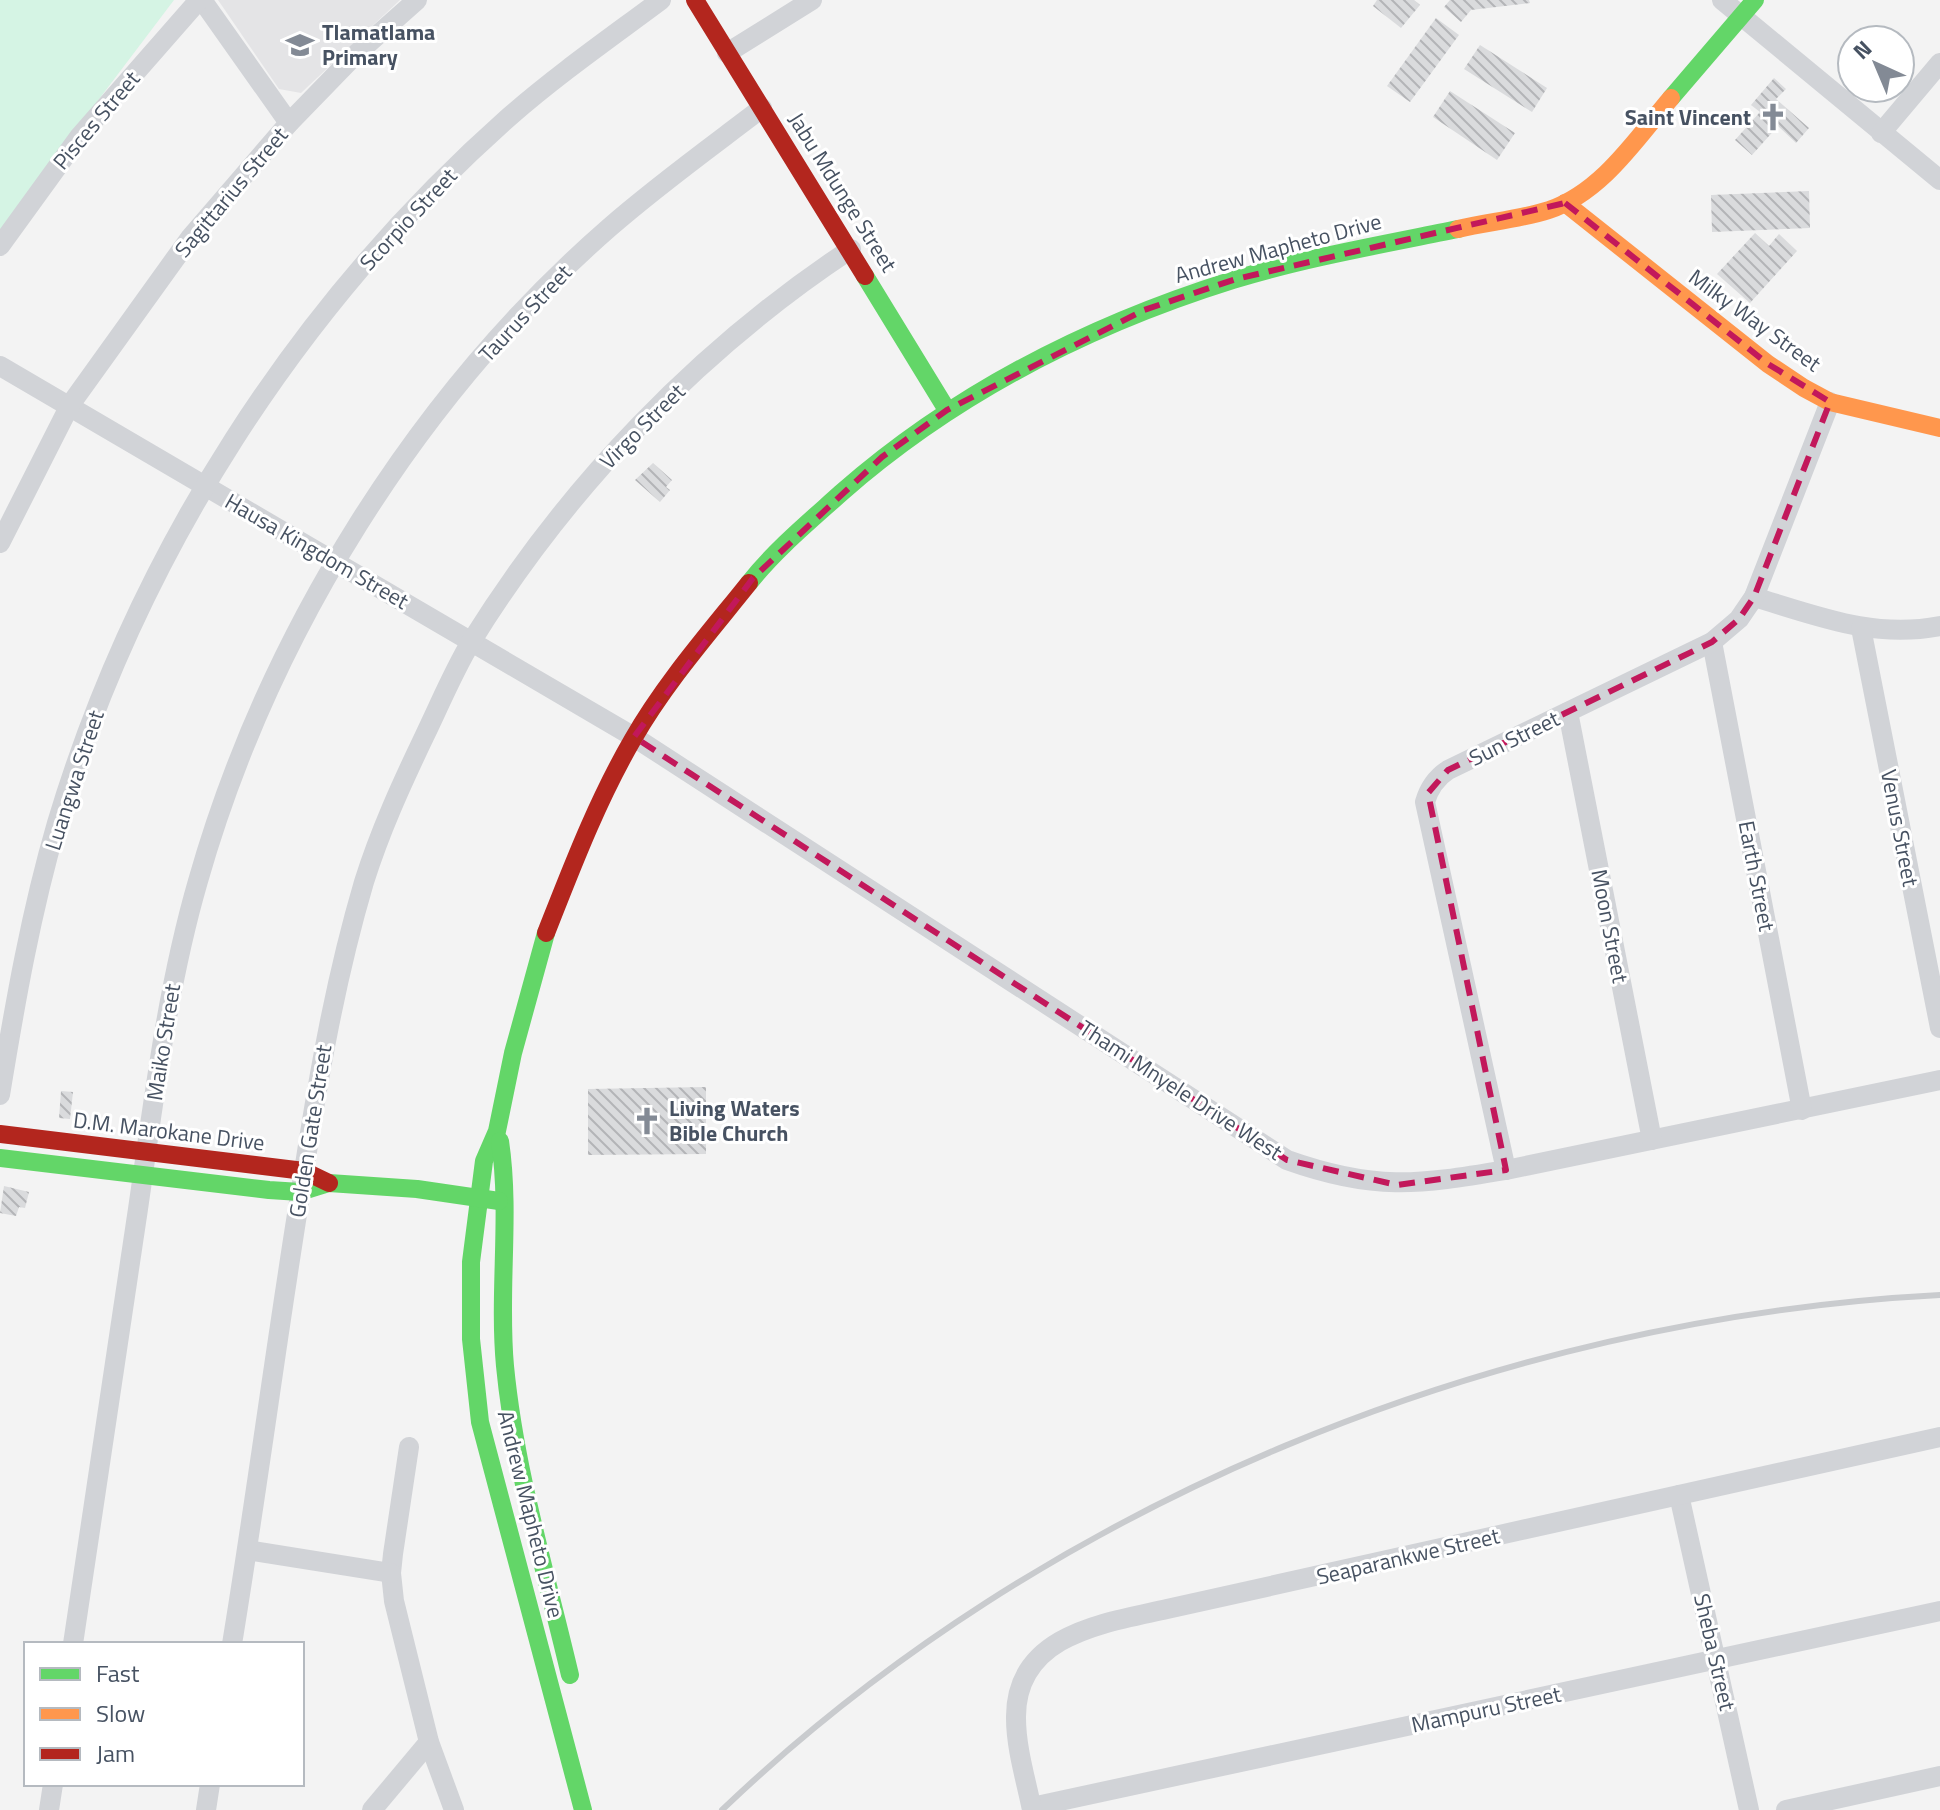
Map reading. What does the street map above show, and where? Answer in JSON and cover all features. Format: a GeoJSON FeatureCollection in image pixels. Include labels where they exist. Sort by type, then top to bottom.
{"type":"FeatureCollection","features":[{"type":"Feature","properties":{"kind":"main road","name":"Jabu Mdunge Street"},"geometry":{"type":"LineString","coordinates":[[695,0],[851,249],[947,410]]}},
{"type":"Feature","properties":{"kind":"main road","name":"Andrew Mapheto Drive"},"geometry":{"type":"LineString","coordinates":[[583,1810],[480,1422],[471,1324],[471,1262],[484,1161],[497,1131],[513,1053],[545,936],[592,816],[634,737],[675,676],[753,578],[870,467],[947,410],[1037,360],[1144,310],[1236,279],[1383,244],[1549,210],[1565,203],[1606,174],[1755,0]]}},
{"type":"Feature","properties":{"kind":"main road","name":"Milky Way Street"},"geometry":{"type":"LineString","coordinates":[[1565,203],[1768,364],[1830,402],[1940,428]]}},
{"type":"Feature","properties":{"kind":"main road","name":"Andrew Mapheto Drive"},"geometry":{"type":"LineString","coordinates":[[497,1131],[503,1150],[505,1363],[513,1431],[574,1689]]}},
{"type":"Feature","properties":{"kind":"main road","name":"D.M. Marokane Drive"},"geometry":{"type":"LineString","coordinates":[[0,1134],[146,1151],[302,1181]]}},
{"type":"Feature","properties":{"kind":"main road","name":"D.M. Marokane Drive"},"geometry":{"type":"LineString","coordinates":[[0,1158],[143,1176],[302,1181],[417,1189],[503,1202]]}},
{"type":"Feature","properties":{"kind":"street"},"geometry":{"type":"LineString","coordinates":[[200,0],[289,123]]}},
{"type":"Feature","properties":{"kind":"street","name":"Pisces Street"},"geometry":{"type":"LineString","coordinates":[[0,246],[79,137],[200,0]]}},
{"type":"Feature","properties":{"kind":"street","name":"Sagittarius Street"},"geometry":{"type":"LineString","coordinates":[[0,543],[70,405],[190,238],[289,123],[354,56],[417,0]]}},
{"type":"Feature","properties":{"kind":"street","name":"Scorpio Street"},"geometry":{"type":"LineString","coordinates":[[204,485],[268,389],[328,309],[413,210],[510,117],[661,0]]}},
{"type":"Feature","properties":{"kind":"street"},"geometry":{"type":"LineString","coordinates":[[727,53],[812,0]]}},
{"type":"Feature","properties":{"kind":"street"},"geometry":{"type":"LineString","coordinates":[[1722,0],[1940,180]]}},
{"type":"Feature","properties":{"kind":"street"},"geometry":{"type":"LineString","coordinates":[[1881,133],[1940,63]]}},
{"type":"Feature","properties":{"kind":"street","name":"Taurus Street"},"geometry":{"type":"LineString","coordinates":[[334,562],[445,402],[515,321],[610,227],[762,108]]}},
{"type":"Feature","properties":{"kind":"street","name":"Virgo Street"},"geometry":{"type":"LineString","coordinates":[[472,641],[546,534],[599,468],[634,431],[716,353],[851,249]]}},
{"type":"Feature","properties":{"kind":"street","name":"Hausa Kingdom Street"},"geometry":{"type":"LineString","coordinates":[[0,366],[634,737]]}},
{"type":"Feature","properties":{"kind":"street","name":"Sun Street"},"geometry":{"type":"LineString","coordinates":[[1506,1170],[1425,802],[1434,782],[1448,770],[1712,642],[1739,619],[1754,597],[1830,402]]}},
{"type":"Feature","properties":{"kind":"street","name":"Luangwa Street"},"geometry":{"type":"LineString","coordinates":[[0,1095],[29,933],[58,821],[95,711],[145,599],[204,485]]}},
{"type":"Feature","properties":{"kind":"street","name":"Maiko Street"},"geometry":{"type":"LineString","coordinates":[[73,1642],[170,991],[216,823],[264,702],[334,562]]}},
{"type":"Feature","properties":{"kind":"street"},"geometry":{"type":"LineString","coordinates":[[1754,597],[1861,628],[1905,632],[1940,626]]}},
{"type":"Feature","properties":{"kind":"street","name":"Venus Street"},"geometry":{"type":"LineString","coordinates":[[1861,628],[1940,1028]]}},
{"type":"Feature","properties":{"kind":"street","name":"Golden Gate Street"},"geometry":{"type":"LineString","coordinates":[[232,1642],[328,1024],[364,882],[395,796],[472,641]]}},
{"type":"Feature","properties":{"kind":"street","name":"Earth Street"},"geometry":{"type":"LineString","coordinates":[[1712,642],[1802,1110]]}},
{"type":"Feature","properties":{"kind":"street","name":"Moon Street"},"geometry":{"type":"LineString","coordinates":[[1568,712],[1652,1140]]}},
{"type":"Feature","properties":{"kind":"street","name":"Thami Mnyele Drive West"},"geometry":{"type":"LineString","coordinates":[[634,737],[1287,1160],[1321,1172],[1358,1181],[1397,1185],[1433,1183],[1940,1080]]}},
{"type":"Feature","properties":{"kind":"street","name":"Seaparankwe Street"},"geometry":{"type":"LineString","coordinates":[[1032,1809],[1017,1735],[1016,1708],[1025,1678],[1034,1664],[1063,1638],[1121,1620],[1940,1437]]}},
{"type":"Feature","properties":{"kind":"street"},"geometry":{"type":"LineString","coordinates":[[409,1447],[391,1573],[397,1618],[429,1742],[454,1810]]}},
{"type":"Feature","properties":{"kind":"street","name":"Sheba Street"},"geometry":{"type":"LineString","coordinates":[[1679,1495],[1749,1810]]}},
{"type":"Feature","properties":{"kind":"street"},"geometry":{"type":"LineString","coordinates":[[247,1550],[391,1573]]}},
{"type":"Feature","properties":{"kind":"street","name":"Mampuru Street"},"geometry":{"type":"LineString","coordinates":[[1032,1809],[1940,1611]]}},
{"type":"Feature","properties":{"kind":"street"},"geometry":{"type":"LineString","coordinates":[[372,1810],[429,1742]]}},
{"type":"Feature","properties":{"kind":"street"},"geometry":{"type":"LineString","coordinates":[[1786,1810],[1940,1776]]}},
{"type":"Feature","properties":{"kind":"street"},"geometry":{"type":"LineString","coordinates":[[49,1810],[53,1786]]}},
{"type":"Feature","properties":{"kind":"street"},"geometry":{"type":"LineString","coordinates":[[206,1810],[210,1786]]}},
{"type":"Feature","properties":{"kind":"highlighted area"},"geometry":{"type":"Polygon","coordinates":[[[1565,203],[1768,364],[1830,402],[1754,597],[1739,619],[1712,642],[1448,770],[1428,793],[1506,1170],[1397,1185],[1287,1160],[634,737],[753,578],[882,457],[947,410],[1144,310],[1236,279],[1565,203]]]}},
{"type":"Feature","properties":{"kind":"shaded area","name":"Tlamatlama Primary"},"geometry":{"type":"Polygon","coordinates":[[[218,0],[400,0],[301,93],[279,89],[218,0]]]}},
{"type":"Feature","properties":{"kind":"green space"},"geometry":{"type":"Polygon","coordinates":[[[0,0],[174,0],[0,230],[0,0]]]}},
{"type":"Feature","properties":{"kind":"building"},"geometry":{"type":"Polygon","coordinates":[[[1377,0],[1414,0],[1420,5],[1401,28],[1373,6],[1377,0]]]}},
{"type":"Feature","properties":{"kind":"building"},"geometry":{"type":"Polygon","coordinates":[[[1450,0],[1529,0],[1530,3],[1471,10],[1461,22],[1444,7],[1450,0]]]}},
{"type":"Feature","properties":{"kind":"building"},"geometry":{"type":"Polygon","coordinates":[[[1436,18],[1459,35],[1410,102],[1387,86],[1436,18]]]}},
{"type":"Feature","properties":{"kind":"building"},"geometry":{"type":"Polygon","coordinates":[[[1480,45],[1547,88],[1532,112],[1464,69],[1480,45]]]}},
{"type":"Feature","properties":{"kind":"building"},"geometry":{"type":"Polygon","coordinates":[[[1774,78],[1786,89],[1776,99],[1809,128],[1796,143],[1778,126],[1752,155],[1735,140],[1760,112],[1751,105],[1774,78]]]}},
{"type":"Feature","properties":{"kind":"building"},"geometry":{"type":"Polygon","coordinates":[[[1450,91],[1515,133],[1497,160],[1433,117],[1450,91]]]}},
{"type":"Feature","properties":{"kind":"building"},"geometry":{"type":"Polygon","coordinates":[[[1809,191],[1810,228],[1712,232],[1711,195],[1809,191]]]}},
{"type":"Feature","properties":{"kind":"building"},"geometry":{"type":"Polygon","coordinates":[[[1755,233],[1769,246],[1779,234],[1797,251],[1750,303],[1717,274],[1755,233]]]}},
{"type":"Feature","properties":{"kind":"building"},"geometry":{"type":"Polygon","coordinates":[[[653,463],[672,480],[666,487],[670,490],[660,502],[635,480],[653,463]]]}},
{"type":"Feature","properties":{"kind":"building","name":"Living Waters Bible Church"},"geometry":{"type":"Polygon","coordinates":[[[706,1087],[706,1154],[588,1155],[588,1089],[706,1087]]]}},
{"type":"Feature","properties":{"kind":"building"},"geometry":{"type":"Polygon","coordinates":[[[61,1091],[73,1092],[70,1119],[59,1118],[61,1091]]]}},
{"type":"Feature","properties":{"kind":"building"},"geometry":{"type":"Polygon","coordinates":[[[4,1186],[29,1192],[25,1208],[19,1207],[16,1216],[0,1213],[4,1186]]]}},
{"type":"Feature","properties":{"kind":"railway"},"geometry":{"type":"LineString","coordinates":[[722,1810],[849,1700],[986,1603],[1132,1518],[1286,1446],[1445,1387],[1608,1342],[1774,1311],[1940,1295]]}},
{"type":"Feature","properties":{"kind":"traffic: fast"},"geometry":{"type":"LineString","coordinates":[[1671,98],[1755,0]]}},
{"type":"Feature","properties":{"kind":"traffic: fast"},"geometry":{"type":"LineString","coordinates":[[749,583],[793,536],[885,457],[977,394],[1076,341],[1179,298],[1260,272],[1458,229]]}},
{"type":"Feature","properties":{"kind":"traffic: fast"},"geometry":{"type":"LineString","coordinates":[[865,276],[947,410]]}},
{"type":"Feature","properties":{"kind":"traffic: fast"},"geometry":{"type":"LineString","coordinates":[[546,933],[513,1053],[497,1131],[484,1161],[471,1262],[471,1339],[480,1422],[583,1810]]}},
{"type":"Feature","properties":{"kind":"traffic: fast"},"geometry":{"type":"LineString","coordinates":[[500,1141],[504,1197],[503,1338],[510,1405],[532,1521],[570,1675]]}},
{"type":"Feature","properties":{"kind":"traffic: fast"},"geometry":{"type":"LineString","coordinates":[[0,1158],[269,1190],[300,1192],[329,1183],[417,1189],[499,1201]]}},
{"type":"Feature","properties":{"kind":"traffic: slow"},"geometry":{"type":"LineString","coordinates":[[1458,229],[1549,210],[1586,191],[1617,163],[1671,98]]}},
{"type":"Feature","properties":{"kind":"traffic: slow"},"geometry":{"type":"LineString","coordinates":[[1565,203],[1768,364],[1804,388],[1830,402],[1940,428]]}},
{"type":"Feature","properties":{"kind":"traffic: jam"},"geometry":{"type":"LineString","coordinates":[[695,0],[865,276]]}},
{"type":"Feature","properties":{"kind":"traffic: jam"},"geometry":{"type":"LineString","coordinates":[[546,933],[575,859],[633,739],[673,678],[749,583]]}},
{"type":"Feature","properties":{"kind":"traffic: jam"},"geometry":{"type":"LineString","coordinates":[[0,1134],[304,1171],[329,1183]]}},
{"type":"Feature","properties":{"kind":"place","name":"Tlamatlama Primary"},"geometry":{"type":"Point","coordinates":[300,45]}},
{"type":"Feature","properties":{"kind":"place","name":"Saint Vincent"},"geometry":{"type":"Point","coordinates":[1773,117]}},
{"type":"Feature","properties":{"kind":"place","name":"Living Waters Bible Church"},"geometry":{"type":"Point","coordinates":[647,1121]}}]}
